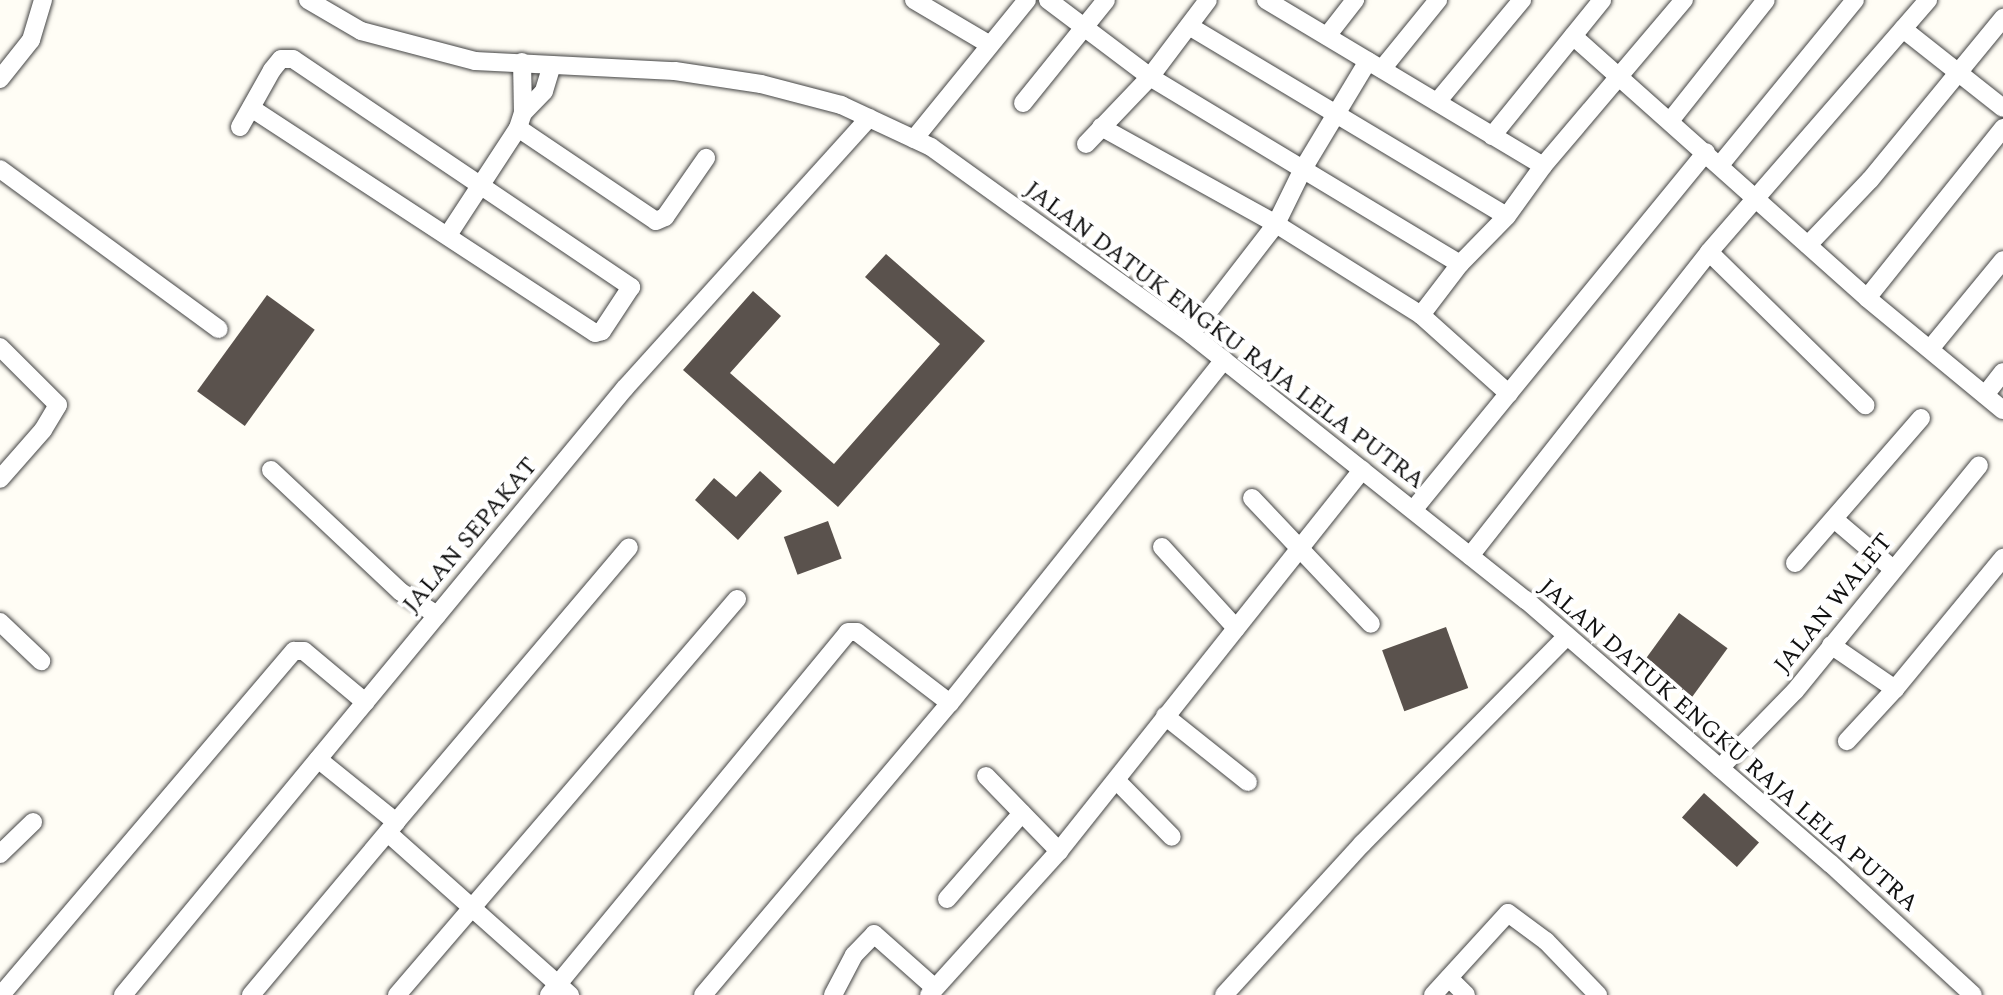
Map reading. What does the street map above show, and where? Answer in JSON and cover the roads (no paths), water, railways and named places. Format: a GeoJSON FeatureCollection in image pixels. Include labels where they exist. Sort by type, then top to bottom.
{"type":"FeatureCollection","features":[{"type":"Feature","properties":{"kind":"street"},"geometry":{"type":"LineString","coordinates":[[0,79],[31,40],[43,0]]}},
{"type":"Feature","properties":{"kind":"street","name":"JALAN DATUK ENGKU RAJA LELA PUTRA"},"geometry":{"type":"LineString","coordinates":[[308,0],[361,31],[475,61],[675,71],[761,84],[841,105],[914,139],[1191,334],[1414,509],[1720,768],[1973,995]]}},
{"type":"Feature","properties":{"kind":"street"},"geometry":{"type":"LineString","coordinates":[[914,0],[990,45]]}},
{"type":"Feature","properties":{"kind":"street"},"geometry":{"type":"LineString","coordinates":[[914,139],[1027,0]]}},
{"type":"Feature","properties":{"kind":"street"},"geometry":{"type":"LineString","coordinates":[[1048,0],[1150,77],[1460,264]]}},
{"type":"Feature","properties":{"kind":"street"},"geometry":{"type":"LineString","coordinates":[[1023,103],[1106,0]]}},
{"type":"Feature","properties":{"kind":"street"},"geometry":{"type":"LineString","coordinates":[[1086,144],[1150,77],[1208,0]]}},
{"type":"Feature","properties":{"kind":"street"},"geometry":{"type":"LineString","coordinates":[[1327,36],[1355,0]]}},
{"type":"Feature","properties":{"kind":"street"},"geometry":{"type":"LineString","coordinates":[[1191,334],[1276,224],[1303,169],[1337,113],[1375,65],[1438,0]]}},
{"type":"Feature","properties":{"kind":"street"},"geometry":{"type":"LineString","coordinates":[[1437,102],[1522,0]]}},
{"type":"Feature","properties":{"kind":"street"},"geometry":{"type":"LineString","coordinates":[[1492,136],[1602,0]]}},
{"type":"Feature","properties":{"kind":"street"},"geometry":{"type":"LineString","coordinates":[[1421,315],[1460,264],[1507,216],[1543,166],[1622,77],[1684,0]]}},
{"type":"Feature","properties":{"kind":"street"},"geometry":{"type":"LineString","coordinates":[[1670,121],[1766,0]]}},
{"type":"Feature","properties":{"kind":"street"},"geometry":{"type":"LineString","coordinates":[[1414,509],[1509,394],[1855,0]]}},
{"type":"Feature","properties":{"kind":"street"},"geometry":{"type":"LineString","coordinates":[[1470,556],[1709,252],[1757,201],[1928,0]]}},
{"type":"Feature","properties":{"kind":"street"},"geometry":{"type":"LineString","coordinates":[[1271,1],[1543,166]]}},
{"type":"Feature","properties":{"kind":"street"},"geometry":{"type":"LineString","coordinates":[[1808,245],[1870,180],[2003,18]]}},
{"type":"Feature","properties":{"kind":"street"},"geometry":{"type":"LineString","coordinates":[[1189,26],[1507,216]]}},
{"type":"Feature","properties":{"kind":"street"},"geometry":{"type":"LineString","coordinates":[[1903,29],[2003,108]]}},
{"type":"Feature","properties":{"kind":"street"},"geometry":{"type":"LineString","coordinates":[[1573,36],[1867,298],[2003,410]]}},
{"type":"Feature","properties":{"kind":"street"},"geometry":{"type":"LineString","coordinates":[[240,127],[251,108],[281,59],[289,58],[479,187],[630,282],[617,309],[595,333],[251,108]]}},
{"type":"Feature","properties":{"kind":"street"},"geometry":{"type":"LineString","coordinates":[[521,120],[522,62]]}},
{"type":"Feature","properties":{"kind":"street"},"geometry":{"type":"LineString","coordinates":[[448,235],[521,120],[544,91],[552,65]]}},
{"type":"Feature","properties":{"kind":"street","name":"JALAN SEPAKAT"},"geometry":{"type":"LineString","coordinates":[[123,995],[625,388],[869,118]]}},
{"type":"Feature","properties":{"kind":"street"},"geometry":{"type":"LineString","coordinates":[[521,120],[656,221],[665,217],[706,158]]}},
{"type":"Feature","properties":{"kind":"street"},"geometry":{"type":"LineString","coordinates":[[1101,127],[1276,224],[1421,315],[1509,394]]}},
{"type":"Feature","properties":{"kind":"street"},"geometry":{"type":"LineString","coordinates":[[1867,298],[2003,128]]}},
{"type":"Feature","properties":{"kind":"street"},"geometry":{"type":"LineString","coordinates":[[0,169],[219,329]]}},
{"type":"Feature","properties":{"kind":"street"},"geometry":{"type":"LineString","coordinates":[[1709,252],[1865,405]]}},
{"type":"Feature","properties":{"kind":"street"},"geometry":{"type":"LineString","coordinates":[[1930,349],[2003,260]]}},
{"type":"Feature","properties":{"kind":"street"},"geometry":{"type":"LineString","coordinates":[[0,347],[58,405],[0,479]]}},
{"type":"Feature","properties":{"kind":"street"},"geometry":{"type":"LineString","coordinates":[[703,995],[950,703],[1224,360]]}},
{"type":"Feature","properties":{"kind":"street"},"geometry":{"type":"LineString","coordinates":[[1985,395],[2003,372]]}},
{"type":"Feature","properties":{"kind":"street"},"geometry":{"type":"LineString","coordinates":[[1795,563],[1921,418]]}},
{"type":"Feature","properties":{"kind":"street","name":"JALAN WALET"},"geometry":{"type":"LineString","coordinates":[[1720,768],[1795,691],[1979,465]]}},
{"type":"Feature","properties":{"kind":"street"},"geometry":{"type":"LineString","coordinates":[[271,470],[401,592],[437,615]]}},
{"type":"Feature","properties":{"kind":"street"},"geometry":{"type":"LineString","coordinates":[[833,995],[854,955],[874,934],[932,992],[1059,851],[1117,781],[1165,716],[1304,549],[1362,470]]}},
{"type":"Feature","properties":{"kind":"street"},"geometry":{"type":"LineString","coordinates":[[1252,498],[1304,549],[1371,624]]}},
{"type":"Feature","properties":{"kind":"street"},"geometry":{"type":"LineString","coordinates":[[1834,519],[1893,569]]}},
{"type":"Feature","properties":{"kind":"street"},"geometry":{"type":"LineString","coordinates":[[251,995],[629,547]]}},
{"type":"Feature","properties":{"kind":"street"},"geometry":{"type":"LineString","coordinates":[[1162,547],[1236,628]]}},
{"type":"Feature","properties":{"kind":"street"},"geometry":{"type":"LineString","coordinates":[[1847,741],[1895,689],[2003,558]]}},
{"type":"Feature","properties":{"kind":"street"},"geometry":{"type":"LineString","coordinates":[[397,995],[470,905],[737,599]]}},
{"type":"Feature","properties":{"kind":"street"},"geometry":{"type":"LineString","coordinates":[[0,622],[41,661]]}},
{"type":"Feature","properties":{"kind":"street"},"geometry":{"type":"LineString","coordinates":[[318,759],[559,991],[848,632],[857,632],[950,703]]}},
{"type":"Feature","properties":{"kind":"street"},"geometry":{"type":"LineString","coordinates":[[1224,995],[1362,844],[1567,636]]}},
{"type":"Feature","properties":{"kind":"street"},"geometry":{"type":"LineString","coordinates":[[1831,645],[1895,689]]}},
{"type":"Feature","properties":{"kind":"street"},"geometry":{"type":"LineString","coordinates":[[1,995],[294,651],[304,651],[365,702]]}},
{"type":"Feature","properties":{"kind":"street"},"geometry":{"type":"LineString","coordinates":[[1165,716],[1248,782]]}},
{"type":"Feature","properties":{"kind":"street"},"geometry":{"type":"LineString","coordinates":[[986,776],[1059,851]]}},
{"type":"Feature","properties":{"kind":"street"},"geometry":{"type":"LineString","coordinates":[[1117,781],[1172,837]]}},
{"type":"Feature","properties":{"kind":"street"},"geometry":{"type":"LineString","coordinates":[[947,899],[1022,813]]}},
{"type":"Feature","properties":{"kind":"street"},"geometry":{"type":"LineString","coordinates":[[0,854],[33,822]]}},
{"type":"Feature","properties":{"kind":"street"},"geometry":{"type":"LineString","coordinates":[[1433,995],[1508,913],[1546,941],[1598,995]]}},
{"type":"Feature","properties":{"kind":"street"},"geometry":{"type":"LineString","coordinates":[[1449,978],[1466,995]]}}]}
